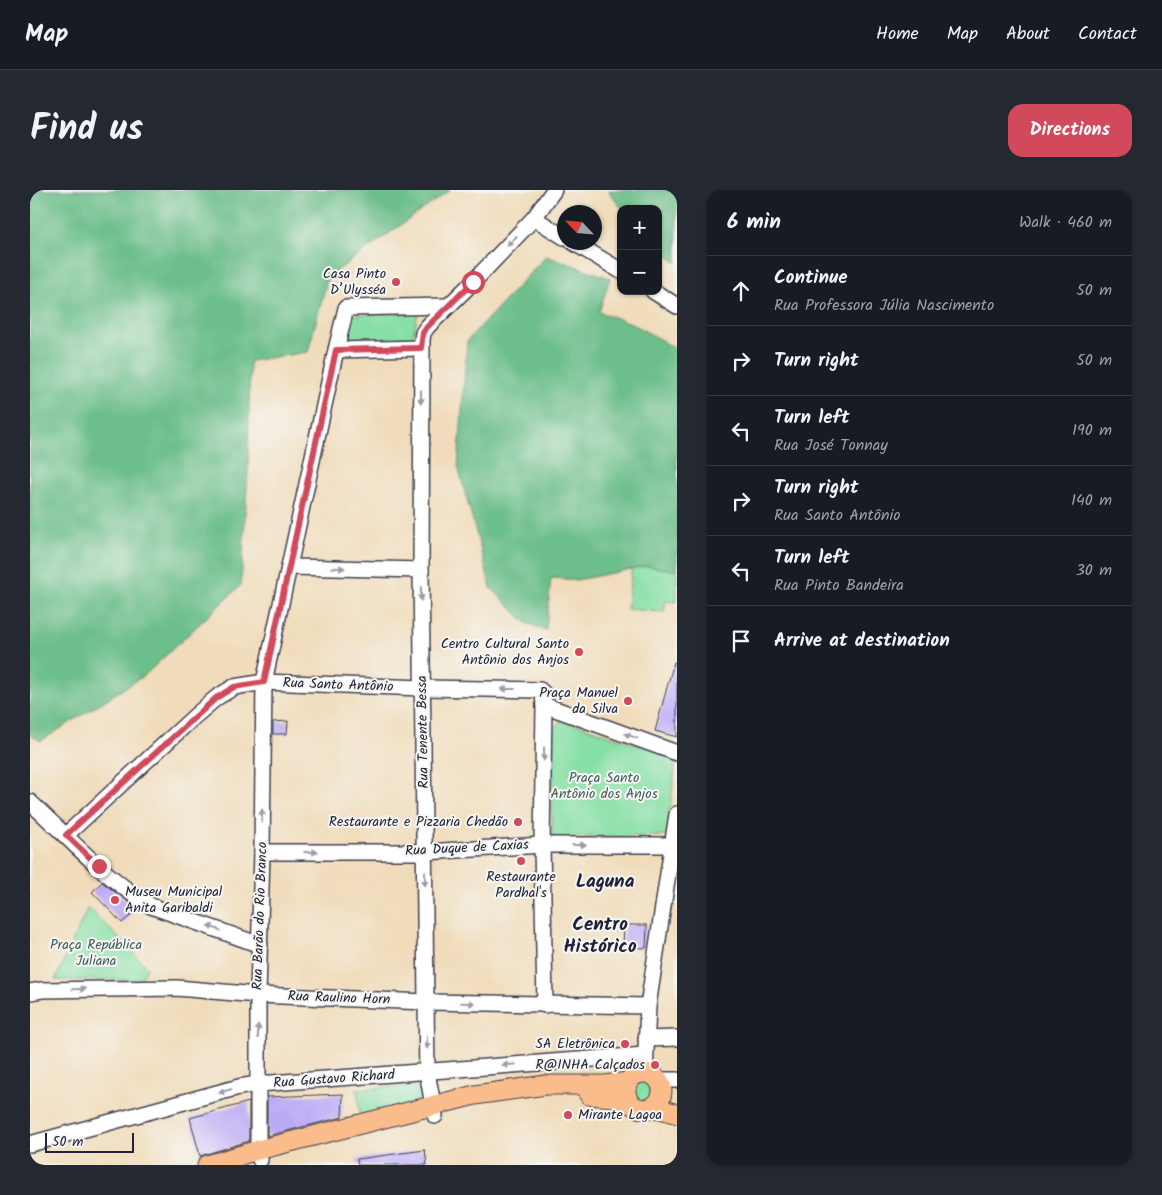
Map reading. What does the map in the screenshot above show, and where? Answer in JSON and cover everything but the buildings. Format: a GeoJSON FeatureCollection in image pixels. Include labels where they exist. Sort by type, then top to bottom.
{"type":"FeatureCollection","features":[{"type":"Feature","properties":{"kind":"main road"},"geometry":{"type":"LineString","coordinates":[[631,1104],[626,1093],[628,1082],[633,1077],[657,1075]]}},
{"type":"Feature","properties":{"kind":"main road"},"geometry":{"type":"LineString","coordinates":[[657,1075],[677,1098]]}},
{"type":"Feature","properties":{"kind":"main road"},"geometry":{"type":"LineString","coordinates":[[650,1108],[661,1097],[657,1075]]}},
{"type":"Feature","properties":{"kind":"main road"},"geometry":{"type":"LineString","coordinates":[[207,1165],[259,1155],[434,1110],[475,1095],[546,1085],[605,1085],[628,1082]]}},
{"type":"Feature","properties":{"kind":"main road"},"geometry":{"type":"LineString","coordinates":[[434,1110],[546,1096],[598,1095],[614,1097],[643,1109],[661,1109],[677,1114]]}},
{"type":"Feature","properties":{"kind":"main road"},"geometry":{"type":"LineString","coordinates":[[241,1165],[259,1155]]}},
{"type":"Feature","properties":{"kind":"street"},"geometry":{"type":"LineString","coordinates":[[336,350],[421,348],[423,333],[534,218],[554,190]]}},
{"type":"Feature","properties":{"kind":"street"},"geometry":{"type":"LineString","coordinates":[[534,218],[557,233]]}},
{"type":"Feature","properties":{"kind":"street"},"geometry":{"type":"LineString","coordinates":[[586,250],[617,270]]}},
{"type":"Feature","properties":{"kind":"street"},"geometry":{"type":"LineString","coordinates":[[659,295],[677,306]]}},
{"type":"Feature","properties":{"kind":"street","name":"Rua Barão do Rio Branco"},"geometry":{"type":"LineString","coordinates":[[259,1155],[258,995],[264,682],[336,350],[346,308],[448,306]]}},
{"type":"Feature","properties":{"kind":"street","name":"Rua Tenente Bessa"},"geometry":{"type":"LineString","coordinates":[[421,348],[420,570],[427,1072],[434,1110]]}},
{"type":"Feature","properties":{"kind":"street"},"geometry":{"type":"LineString","coordinates":[[290,567],[420,570]]}},
{"type":"Feature","properties":{"kind":"street","name":"Rua Santo Antônio"},"geometry":{"type":"LineString","coordinates":[[66,835],[216,698],[234,687],[264,682],[422,688],[536,689],[543,693],[544,705]]}},
{"type":"Feature","properties":{"kind":"street"},"geometry":{"type":"LineString","coordinates":[[545,1005],[542,845],[544,705],[677,753]]}},
{"type":"Feature","properties":{"kind":"street"},"geometry":{"type":"LineString","coordinates":[[30,802],[124,887],[151,906],[260,945]]}},
{"type":"Feature","properties":{"kind":"street"},"geometry":{"type":"LineString","coordinates":[[657,1075],[646,1039],[648,1006],[674,846],[677,814]]}},
{"type":"Feature","properties":{"kind":"street","name":"Rua Duque de Caxias"},"geometry":{"type":"LineString","coordinates":[[262,852],[425,852],[542,845],[674,846]]}},
{"type":"Feature","properties":{"kind":"street","name":"Rua Raulino Horn"},"geometry":{"type":"LineString","coordinates":[[30,992],[42,990],[177,988],[258,995],[426,1002],[648,1006]]}},
{"type":"Feature","properties":{"kind":"street"},"geometry":{"type":"LineString","coordinates":[[646,1039],[677,1038]]}},
{"type":"Feature","properties":{"kind":"street","name":"Rua Gustavo Richard"},"geometry":{"type":"LineString","coordinates":[[30,1144],[238,1087],[258,1084],[546,1062],[657,1075]]}},
{"type":"Feature","properties":{"kind":"green space"},"geometry":{"type":"Polygon","coordinates":[[[30,190],[450,190],[328,277],[308,352],[250,361],[248,471],[241,585],[145,675],[41,741],[30,735],[30,190]]]}},
{"type":"Feature","properties":{"kind":"green space"},"geometry":{"type":"Polygon","coordinates":[[[608,190],[677,190],[677,263],[662,251],[662,205],[619,205],[608,190]]]}},
{"type":"Feature","properties":{"kind":"green space"},"geometry":{"type":"Polygon","coordinates":[[[546,256],[610,278],[599,312],[631,323],[677,349],[677,571],[647,566],[577,580],[551,578],[546,630],[526,623],[491,588],[458,466],[467,341],[546,256]]]}},
{"type":"Feature","properties":{"kind":"green space"},"geometry":{"type":"Polygon","coordinates":[[[418,312],[412,341],[346,342],[352,315],[418,312]]]}},
{"type":"Feature","properties":{"kind":"green space"},"geometry":{"type":"Polygon","coordinates":[[[633,558],[677,565],[677,602],[666,601],[664,612],[627,609],[633,558]]]}},
{"type":"Feature","properties":{"kind":"green space","name":"Praça Santo Antônio dos Anjos"},"geometry":{"type":"Polygon","coordinates":[[[562,719],[676,758],[667,836],[552,838],[553,732],[562,719]]]}},
{"type":"Feature","properties":{"kind":"green space","name":"Praça República Juliana"},"geometry":{"type":"Polygon","coordinates":[[[88,907],[147,967],[141,980],[55,980],[88,907]]]}},
{"type":"Feature","properties":{"kind":"green space"},"geometry":{"type":"Polygon","coordinates":[[[643,1077],[653,1081],[657,1091],[653,1101],[643,1105],[633,1101],[629,1091],[633,1081],[643,1077]]]}},
{"type":"Feature","properties":{"kind":"green space"},"geometry":{"type":"Polygon","coordinates":[[[422,1085],[422,1102],[360,1117],[357,1089],[422,1085]]]}},
{"type":"Feature","properties":{"kind":"place","name":"Casa Pinto D’Ulysséa"},"geometry":{"type":"Point","coordinates":[396,282]}},
{"type":"Feature","properties":{"kind":"place","name":"Centro Cultural Santo Antônio dos Anjos"},"geometry":{"type":"Point","coordinates":[579,652]}},
{"type":"Feature","properties":{"kind":"place","name":"Praça Manuel da Silva"},"geometry":{"type":"Point","coordinates":[628,701]}},
{"type":"Feature","properties":{"kind":"place","name":"Restaurante e Pizzaria Chedão"},"geometry":{"type":"Point","coordinates":[518,822]}},
{"type":"Feature","properties":{"kind":"place","name":"Restaurante Pardhal's"},"geometry":{"type":"Point","coordinates":[521,861]}},
{"type":"Feature","properties":{"kind":"place","name":"Museu Municipal Anita Garibaldi"},"geometry":{"type":"Point","coordinates":[115,900]}},
{"type":"Feature","properties":{"kind":"place","name":"SA Eletrônica"},"geometry":{"type":"Point","coordinates":[625,1044]}},
{"type":"Feature","properties":{"kind":"place","name":"R@INHA Calçados"},"geometry":{"type":"Point","coordinates":[655,1065]}},
{"type":"Feature","properties":{"kind":"place","name":"Mirante Lagoa"},"geometry":{"type":"Point","coordinates":[568,1115]}},
{"type":"Feature","properties":{"kind":"district","name":"Laguna"},"geometry":{"type":"Point","coordinates":[605,882]}},
{"type":"Feature","properties":{"kind":"district","name":"Centro Histórico"},"geometry":{"type":"Point","coordinates":[600,936]}},
{"type":"Feature","properties":{"kind":"route"},"geometry":{"type":"LineString","coordinates":[[99,866],[66,835],[216,698],[234,687],[264,682],[336,350],[421,348],[423,333],[427,327],[473,282]]}}]}
